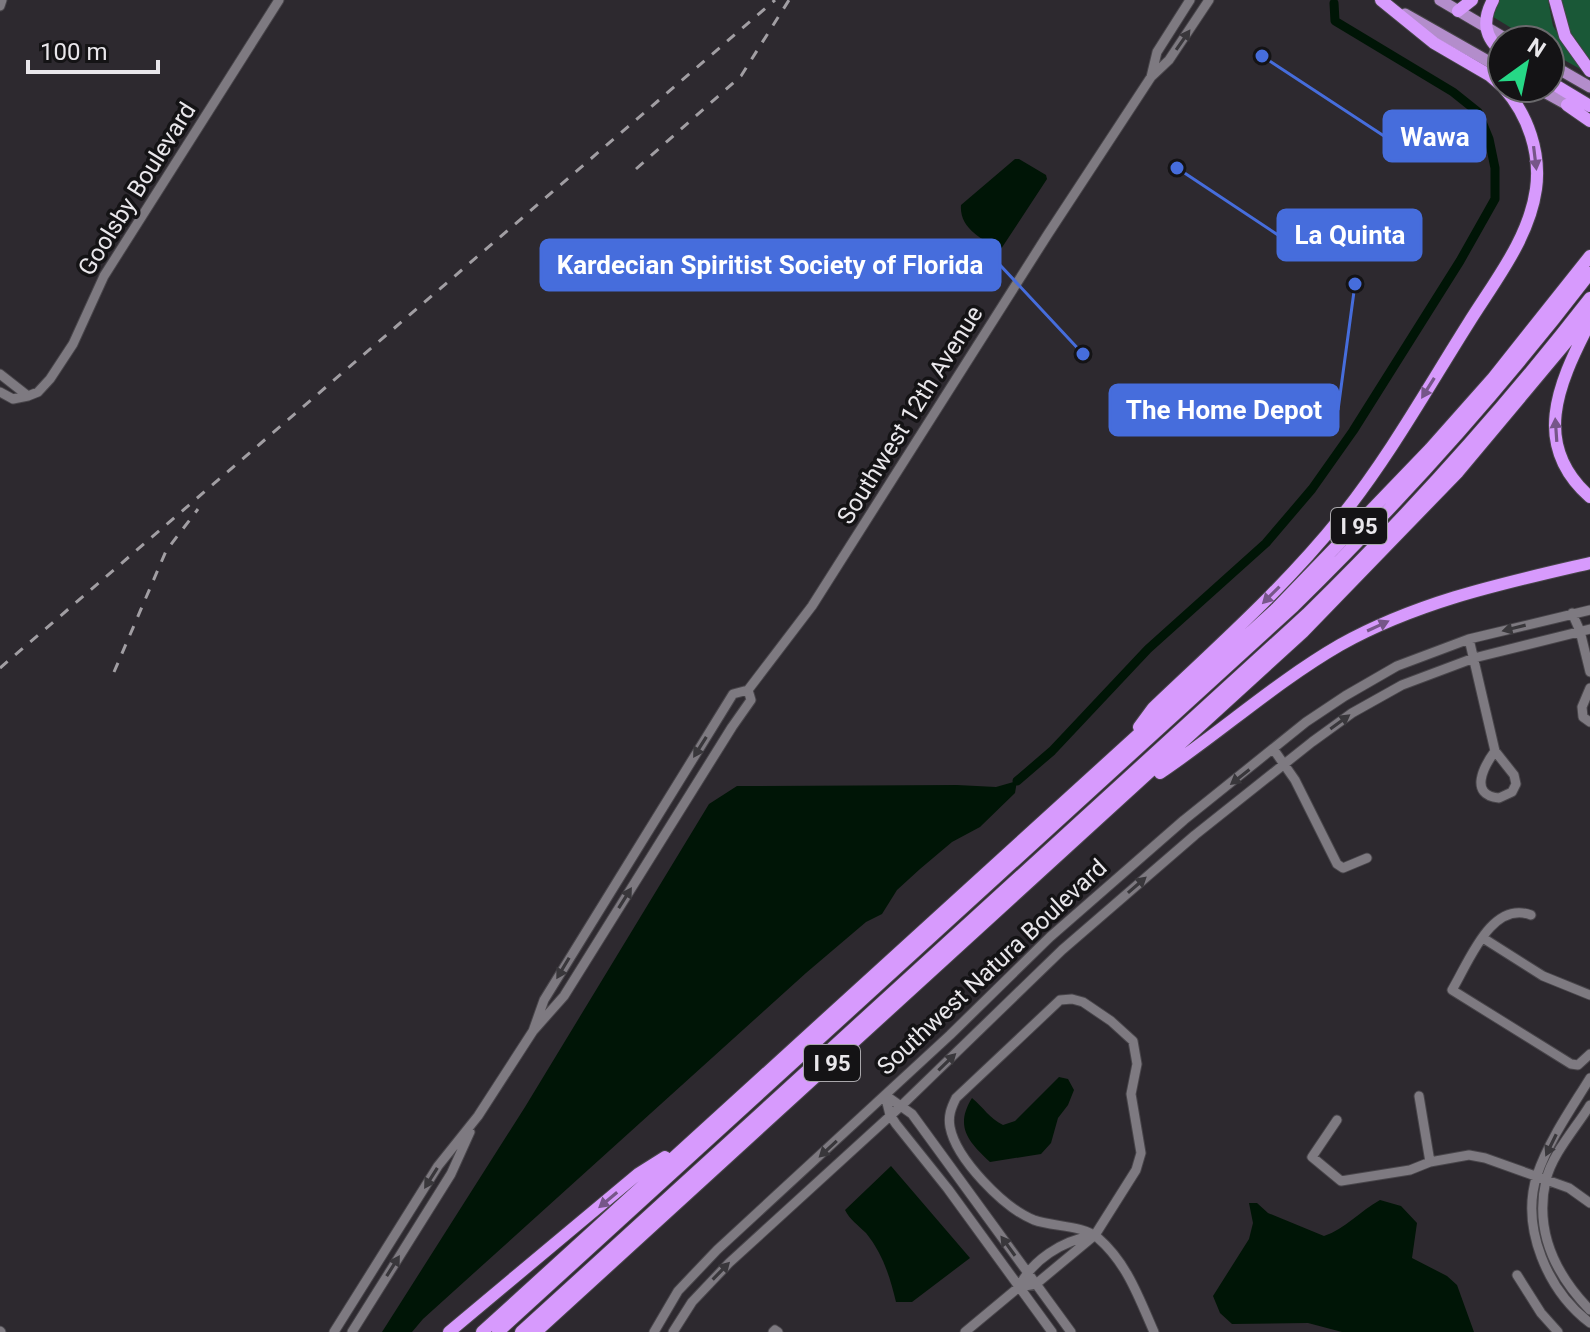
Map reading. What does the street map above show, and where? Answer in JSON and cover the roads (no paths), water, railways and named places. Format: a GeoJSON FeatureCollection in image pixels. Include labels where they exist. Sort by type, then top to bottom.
{"type":"FeatureCollection","features":[{"type":"Feature","properties":{"kind":"highway"},"geometry":{"type":"LineString","coordinates":[[1382,0],[1434,43],[1486,73]]}},
{"type":"Feature","properties":{"kind":"highway"},"geometry":{"type":"LineString","coordinates":[[1458,11],[1472,0]]}},
{"type":"Feature","properties":{"kind":"highway"},"geometry":{"type":"LineString","coordinates":[[1486,28],[1485,19],[1493,0]]}},
{"type":"Feature","properties":{"kind":"highway"},"geometry":{"type":"LineString","coordinates":[[1555,0],[1565,36],[1590,71]]}},
{"type":"Feature","properties":{"kind":"highway"},"geometry":{"type":"LineString","coordinates":[[1566,92],[1590,106]]}},
{"type":"Feature","properties":{"kind":"highway"},"geometry":{"type":"LineString","coordinates":[[1121,751],[1153,708],[1288,577],[1356,498],[1397,438],[1524,233],[1537,185],[1536,158],[1526,121],[1514,104]]}},
{"type":"Feature","properties":{"kind":"highway"},"geometry":{"type":"LineString","coordinates":[[1567,105],[1590,119]]}},
{"type":"Feature","properties":{"kind":"highway","name":"I 95"},"geometry":{"type":"LineString","coordinates":[[482,1332],[1277,608],[1388,495],[1482,390],[1590,256]]}},
{"type":"Feature","properties":{"kind":"highway"},"geometry":{"type":"LineString","coordinates":[[498,1332],[1304,596],[1472,418],[1590,273]]}},
{"type":"Feature","properties":{"kind":"highway"},"geometry":{"type":"LineString","coordinates":[[521,1332],[1307,614],[1471,442],[1590,298]]}},
{"type":"Feature","properties":{"kind":"highway","name":"I 95"},"geometry":{"type":"LineString","coordinates":[[536,1332],[1257,676],[1364,572],[1486,440],[1590,314]]}},
{"type":"Feature","properties":{"kind":"highway"},"geometry":{"type":"LineString","coordinates":[[1590,323],[1564,376],[1555,426],[1563,462],[1571,477],[1590,497]]}},
{"type":"Feature","properties":{"kind":"highway"},"geometry":{"type":"LineString","coordinates":[[1127,794],[1207,742],[1306,666],[1366,632],[1454,596],[1590,563]]}},
{"type":"Feature","properties":{"kind":"highway"},"geometry":{"type":"LineString","coordinates":[[449,1332],[638,1174],[694,1138]]}},
{"type":"Feature","properties":{"kind":"main road"},"geometry":{"type":"LineString","coordinates":[[1382,0],[1486,60]]}},
{"type":"Feature","properties":{"kind":"main road"},"geometry":{"type":"LineString","coordinates":[[1440,0],[1486,28]]}},
{"type":"Feature","properties":{"kind":"main road"},"geometry":{"type":"LineString","coordinates":[[1566,73],[1590,87]]}},
{"type":"Feature","properties":{"kind":"street"},"geometry":{"type":"LineString","coordinates":[[0,6],[2,0]]}},
{"type":"Feature","properties":{"kind":"street","name":"Goolsby Boulevard"},"geometry":{"type":"LineString","coordinates":[[28,396],[38,392],[73,344],[104,276],[279,0]]}},
{"type":"Feature","properties":{"kind":"street","name":"Southwest 12th Avenue"},"geometry":{"type":"LineString","coordinates":[[1151,77],[1157,52],[1190,0]]}},
{"type":"Feature","properties":{"kind":"street","name":"Southwest 12th Avenue"},"geometry":{"type":"LineString","coordinates":[[533,1031],[544,1000],[733,694],[748,690],[812,606],[1151,77],[1169,60],[1209,0]]}},
{"type":"Feature","properties":{"kind":"street"},"geometry":{"type":"LineString","coordinates":[[0,374],[28,396]]}},
{"type":"Feature","properties":{"kind":"street"},"geometry":{"type":"LineString","coordinates":[[0,392],[13,399],[28,396]]}},
{"type":"Feature","properties":{"kind":"street","name":"Southwest Natura Boulevard"},"geometry":{"type":"LineString","coordinates":[[654,1332],[678,1291],[717,1250],[1099,892],[1306,722],[1397,666],[1469,639],[1590,610]]}},
{"type":"Feature","properties":{"kind":"street"},"geometry":{"type":"LineString","coordinates":[[1572,613],[1585,630],[1590,672]]}},
{"type":"Feature","properties":{"kind":"street","name":"Southwest Natura Boulevard"},"geometry":{"type":"LineString","coordinates":[[673,1332],[692,1302],[729,1263],[901,1106],[1062,950],[1195,835],[1284,764],[1365,706],[1402,685],[1474,658],[1585,630]]}},
{"type":"Feature","properties":{"kind":"street"},"geometry":{"type":"LineString","coordinates":[[1469,639],[1495,751],[1514,775],[1516,784],[1506,797],[1485,794],[1481,789],[1481,772],[1495,751]]}},
{"type":"Feature","properties":{"kind":"street"},"geometry":{"type":"LineString","coordinates":[[1590,688],[1582,707],[1583,717],[1590,722]]}},
{"type":"Feature","properties":{"kind":"street","name":"Southwest 12th Avenue"},"geometry":{"type":"LineString","coordinates":[[334,1332],[438,1166],[478,1116],[533,1031],[564,996],[751,700],[748,690]]}},
{"type":"Feature","properties":{"kind":"street"},"geometry":{"type":"LineString","coordinates":[[1274,750],[1295,780],[1337,864],[1343,868],[1367,858]]}},
{"type":"Feature","properties":{"kind":"street"},"geometry":{"type":"LineString","coordinates":[[1531,915],[1515,911],[1497,919],[1452,990],[1571,1064],[1578,1065],[1590,1054]]}},
{"type":"Feature","properties":{"kind":"street"},"geometry":{"type":"LineString","coordinates":[[1483,938],[1543,976],[1590,995]]}},
{"type":"Feature","properties":{"kind":"street"},"geometry":{"type":"LineString","coordinates":[[1019,1287],[1036,1284],[1095,1235],[1136,1170],[1141,1153],[1131,1094],[1137,1052],[1133,1041],[1111,1021],[1083,1002],[1072,999],[1060,1000],[956,1098],[949,1111],[953,1141],[980,1177],[1005,1202],[1034,1220],[1095,1235],[1118,1256],[1154,1332]]}},
{"type":"Feature","properties":{"kind":"street"},"geometry":{"type":"LineString","coordinates":[[1590,1078],[1551,1143],[1533,1223],[1567,1302],[1590,1323]]}},
{"type":"Feature","properties":{"kind":"street"},"geometry":{"type":"LineString","coordinates":[[885,1095],[911,1113],[1071,1332]]}},
{"type":"Feature","properties":{"kind":"street"},"geometry":{"type":"LineString","coordinates":[[885,1095],[890,1115],[1052,1332]]}},
{"type":"Feature","properties":{"kind":"street"},"geometry":{"type":"LineString","coordinates":[[1419,1096],[1430,1162]]}},
{"type":"Feature","properties":{"kind":"street"},"geometry":{"type":"LineString","coordinates":[[1541,1179],[1590,1105]]}},
{"type":"Feature","properties":{"kind":"street","name":"Southwest 12th Avenue"},"geometry":{"type":"LineString","coordinates":[[352,1332],[451,1174],[478,1116]]}},
{"type":"Feature","properties":{"kind":"street"},"geometry":{"type":"LineString","coordinates":[[1337,1120],[1312,1157],[1341,1181],[1410,1170],[1430,1162],[1469,1155],[1569,1188],[1590,1203]]}},
{"type":"Feature","properties":{"kind":"street"},"geometry":{"type":"LineString","coordinates":[[938,1176],[950,1166]]}},
{"type":"Feature","properties":{"kind":"street"},"geometry":{"type":"LineString","coordinates":[[976,1228],[988,1219]]}},
{"type":"Feature","properties":{"kind":"street"},"geometry":{"type":"LineString","coordinates":[[965,1332],[1019,1287],[1027,1271],[1074,1239],[1095,1235]]}},
{"type":"Feature","properties":{"kind":"street"},"geometry":{"type":"LineString","coordinates":[[1553,1271],[1590,1310]]}},
{"type":"Feature","properties":{"kind":"street"},"geometry":{"type":"LineString","coordinates":[[1517,1275],[1541,1313],[1558,1332]]}},
{"type":"Feature","properties":{"kind":"waterway"},"geometry":{"type":"LineString","coordinates":[[1017,781],[1052,751],[1148,649],[1266,543],[1312,489],[1353,431],[1460,261],[1495,199],[1495,168],[1489,139],[1478,112],[1453,92],[1335,21],[1334,3]]}},
{"type":"Feature","properties":{"kind":"railway"},"geometry":{"type":"LineString","coordinates":[[0,668],[775,0]]}},
{"type":"Feature","properties":{"kind":"railway"},"geometry":{"type":"LineString","coordinates":[[636,169],[741,76],[789,0]]}},
{"type":"Feature","properties":{"kind":"railway"},"geometry":{"type":"LineString","coordinates":[[114,672],[166,551],[198,509]]}},
{"type":"Feature","properties":{"kind":"place","name":"Wawa"},"geometry":{"type":"Point","coordinates":[1262,56]}},
{"type":"Feature","properties":{"kind":"place","name":"La Quinta"},"geometry":{"type":"Point","coordinates":[1177,168]}},
{"type":"Feature","properties":{"kind":"place","name":"The Home Depot"},"geometry":{"type":"Point","coordinates":[1355,284]}},
{"type":"Feature","properties":{"kind":"place","name":"Kardecian Spiritist Society of Florida"},"geometry":{"type":"Point","coordinates":[1083,354]}}]}
